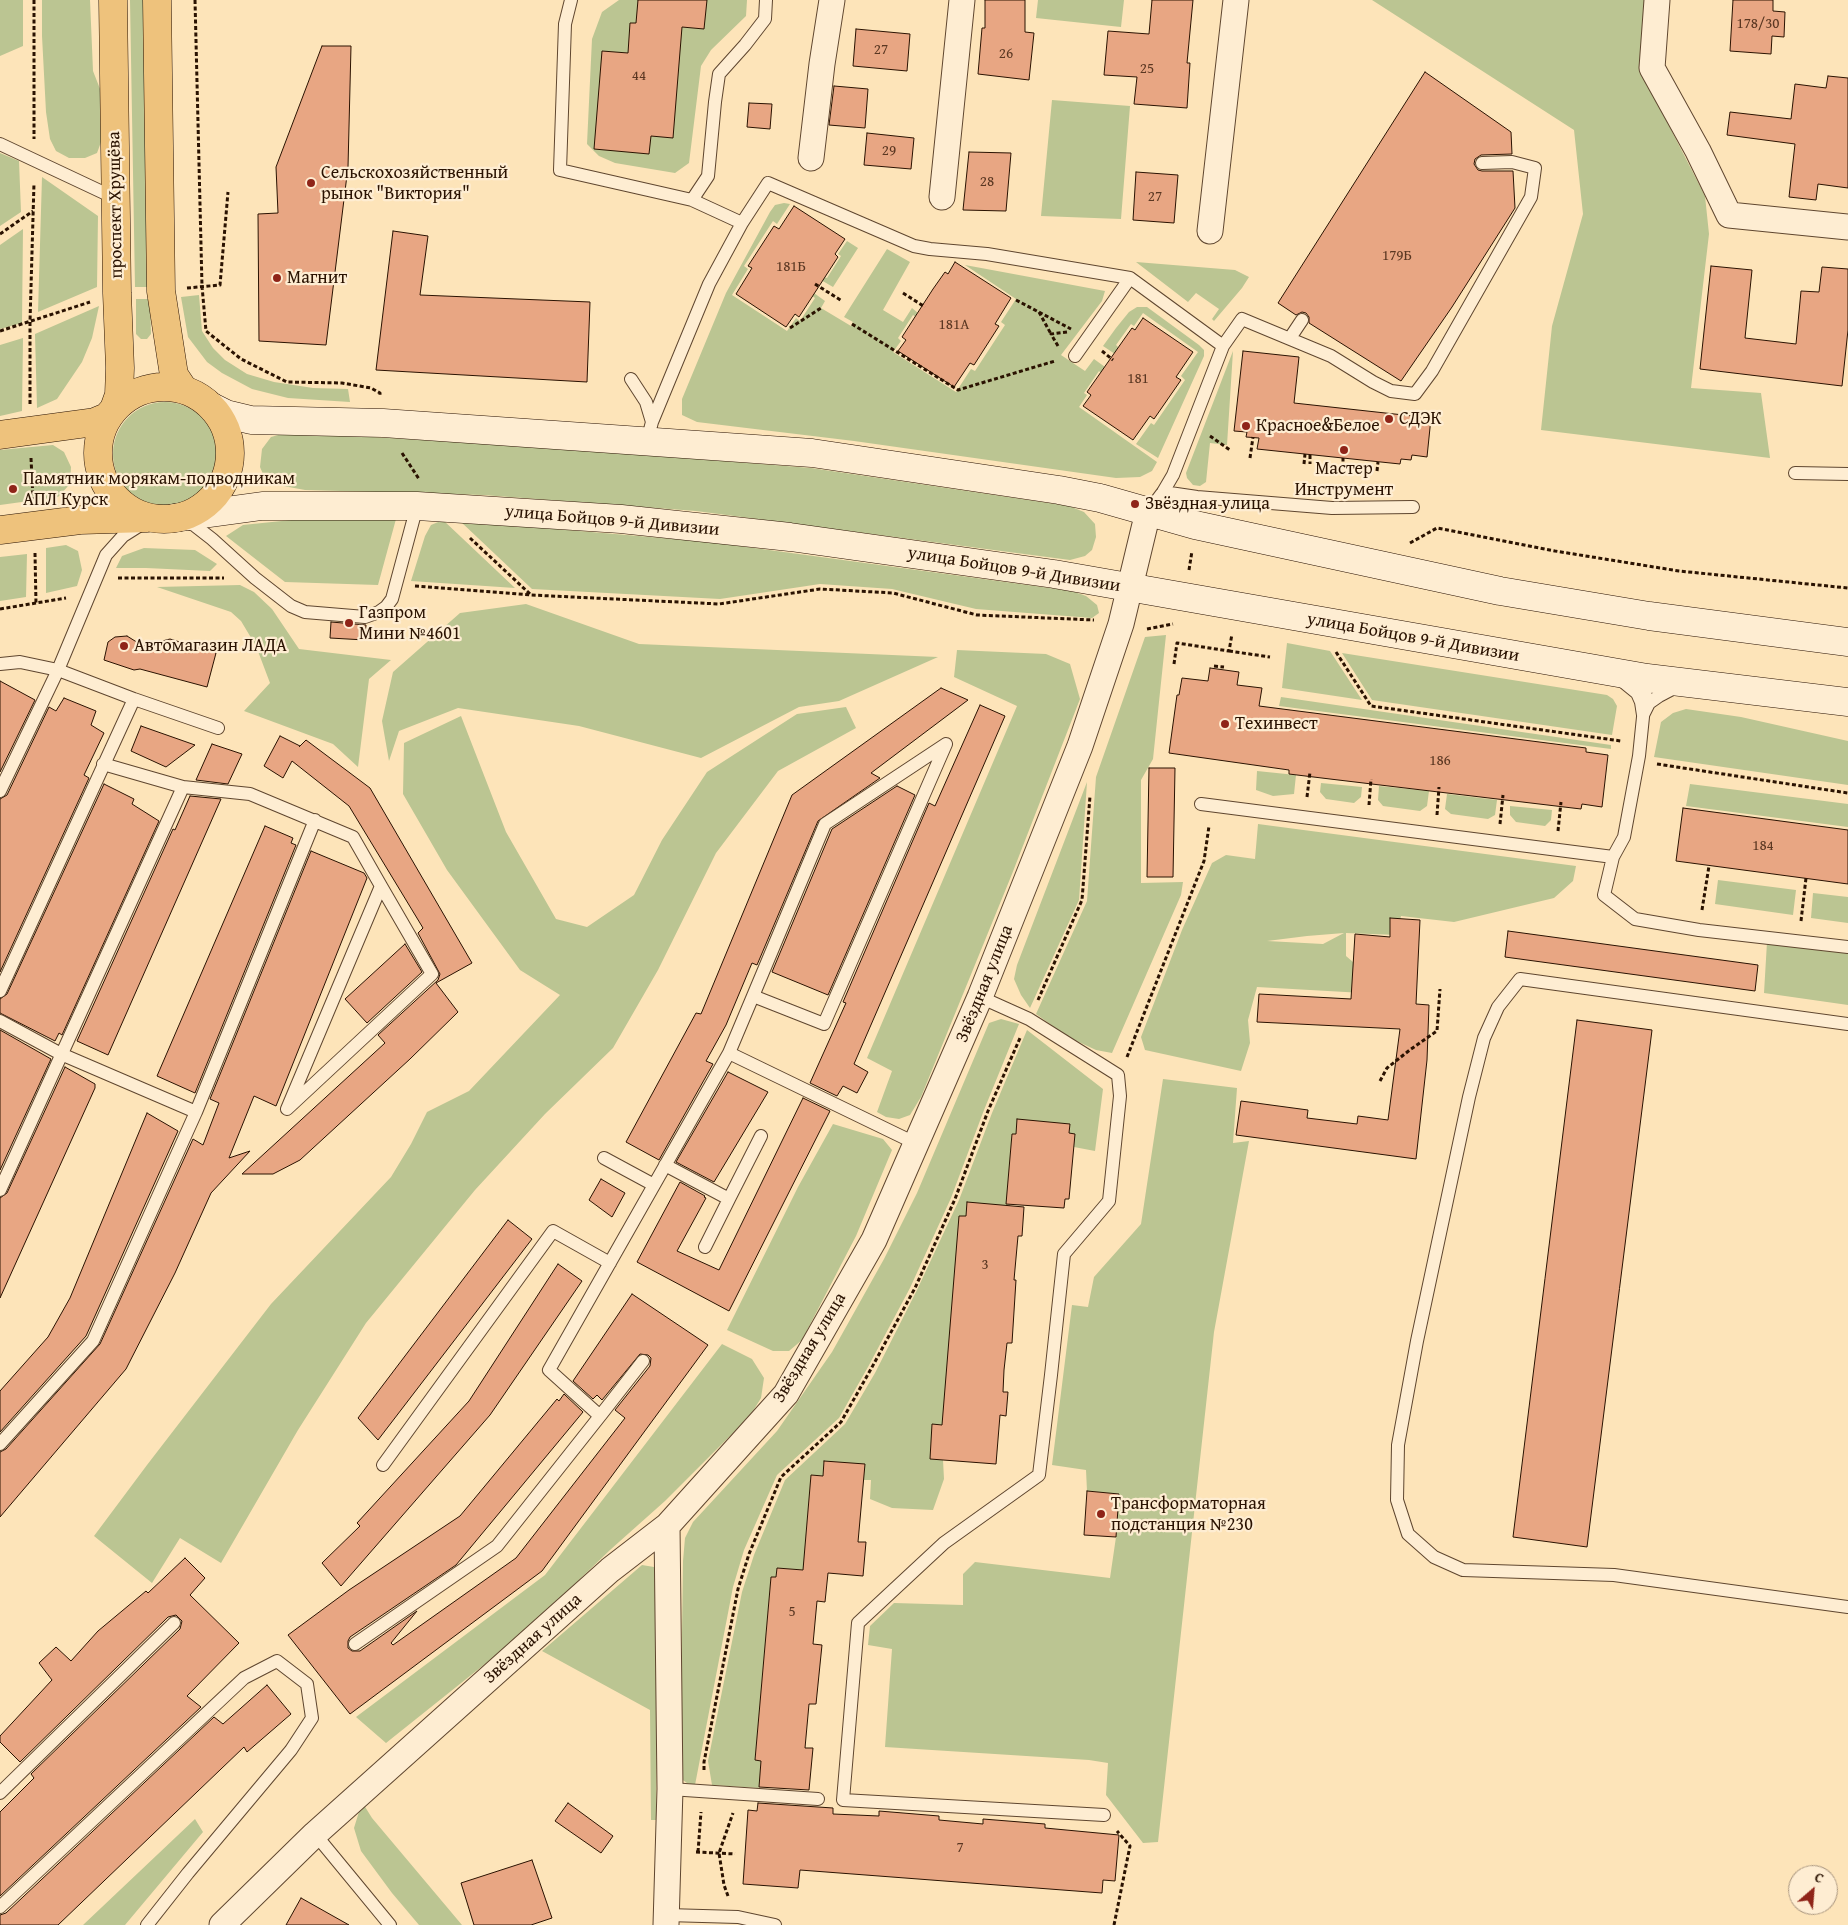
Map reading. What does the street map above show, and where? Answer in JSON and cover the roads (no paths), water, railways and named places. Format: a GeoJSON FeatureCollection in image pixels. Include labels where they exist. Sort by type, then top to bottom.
{"type":"FeatureCollection","features":[{"type":"Feature","properties":{"kind":"main road","name":"проспект Хрущёва"},"geometry":{"type":"LineString","coordinates":[[113,0],[117,293],[120,368],[119,395],[114,409]]}},
{"type":"Feature","properties":{"kind":"main road"},"geometry":{"type":"LineString","coordinates":[[157,0],[161,291],[174,375],[184,390]]}},
{"type":"Feature","properties":{"kind":"main road"},"geometry":{"type":"LineString","coordinates":[[0,435],[95,422],[107,417],[133,394],[146,389],[172,387],[199,396],[212,407],[226,414],[251,420],[650,431],[1155,502],[1195,525],[1500,591],[1649,616],[1848,642]]}},
{"type":"Feature","properties":{"kind":"main road"},"geometry":{"type":"LineString","coordinates":[[114,409],[102,429],[97,452],[100,471],[107,487],[119,502],[131,510],[162,518],[195,511],[211,500],[224,482],[230,460],[229,439],[220,418],[212,407]]}},
{"type":"Feature","properties":{"kind":"main road","name":"улица Бойцов 9-й Дивизии"},"geometry":{"type":"LineString","coordinates":[[0,530],[80,520],[162,518],[262,506],[417,506],[621,519],[790,537],[1054,574],[1216,604],[1646,678],[1848,702]]}},
{"type":"Feature","properties":{"kind":"street"},"geometry":{"type":"LineString","coordinates":[[811,158],[832,0]]}},
{"type":"Feature","properties":{"kind":"street"},"geometry":{"type":"LineString","coordinates":[[942,197],[962,0]]}},
{"type":"Feature","properties":{"kind":"street"},"geometry":{"type":"LineString","coordinates":[[1210,231],[1236,0]]}},
{"type":"Feature","properties":{"kind":"street"},"geometry":{"type":"LineString","coordinates":[[1657,0],[1652,68],[1698,151],[1729,215],[1848,227]]}},
{"type":"Feature","properties":{"kind":"street","name":"Звёздная улица"},"geometry":{"type":"LineString","coordinates":[[222,1925],[314,1834],[610,1570],[667,1526],[786,1394],[874,1240],[980,997],[1080,746],[1121,624],[1129,587],[1155,502]]}},
{"type":"Feature","properties":{"kind":"street"},"geometry":{"type":"LineString","coordinates":[[666,1920],[670,1789],[667,1526]]}},
{"type":"Feature","properties":{"kind":"lane"},"geometry":{"type":"LineString","coordinates":[[571,0],[564,24],[560,170],[692,200],[742,223]]}},
{"type":"Feature","properties":{"kind":"lane"},"geometry":{"type":"LineString","coordinates":[[692,200],[708,176],[714,102],[719,74],[745,46],[765,19],[766,0]]}},
{"type":"Feature","properties":{"kind":"lane"},"geometry":{"type":"LineString","coordinates":[[0,144],[117,199]]}},
{"type":"Feature","properties":{"kind":"lane"},"geometry":{"type":"LineString","coordinates":[[1155,502],[1173,475],[1223,346],[1242,319],[1331,356],[1372,382],[1391,391],[1415,394],[1432,371],[1532,197],[1535,168],[1512,162],[1482,162]]}},
{"type":"Feature","properties":{"kind":"lane"},"geometry":{"type":"LineString","coordinates":[[650,431],[709,284],[742,223],[768,183],[914,246],[986,254],[1130,278],[1223,346]]}},
{"type":"Feature","properties":{"kind":"lane"},"geometry":{"type":"LineString","coordinates":[[1076,356],[1130,278]]}},
{"type":"Feature","properties":{"kind":"lane"},"geometry":{"type":"LineString","coordinates":[[1290,338],[1302,320]]}},
{"type":"Feature","properties":{"kind":"lane"},"geometry":{"type":"LineString","coordinates":[[631,379],[646,402],[650,431]]}},
{"type":"Feature","properties":{"kind":"lane"},"geometry":{"type":"LineString","coordinates":[[1795,473],[1848,474]]}},
{"type":"Feature","properties":{"kind":"lane"},"geometry":{"type":"LineString","coordinates":[[1155,502],[1197,497],[1332,508],[1413,506]]}},
{"type":"Feature","properties":{"kind":"lane"},"geometry":{"type":"LineString","coordinates":[[0,791],[58,670],[106,555],[123,536],[162,518],[194,525],[255,578],[291,606],[305,612],[365,617],[379,612],[392,599],[417,506]]}},
{"type":"Feature","properties":{"kind":"lane"},"geometry":{"type":"LineString","coordinates":[[0,664],[20,662],[58,670],[218,728]]}},
{"type":"Feature","properties":{"kind":"lane"},"geometry":{"type":"LineString","coordinates":[[1611,672],[1636,693],[1641,702],[1643,715]]}},
{"type":"Feature","properties":{"kind":"lane"},"geometry":{"type":"LineString","coordinates":[[1646,678],[1639,756],[1624,837],[1613,857],[1604,895],[1634,919],[1698,930],[1848,947]]}},
{"type":"Feature","properties":{"kind":"lane"},"geometry":{"type":"LineString","coordinates":[[1643,715],[1649,703],[1686,683]]}},
{"type":"Feature","properties":{"kind":"lane"},"geometry":{"type":"LineString","coordinates":[[0,991],[134,699]]}},
{"type":"Feature","properties":{"kind":"lane"},"geometry":{"type":"LineString","coordinates":[[600,1416],[549,1370],[729,1054],[753,996],[825,824],[946,744],[824,1024],[753,996]]}},
{"type":"Feature","properties":{"kind":"lane"},"geometry":{"type":"LineString","coordinates":[[103,764],[183,787],[250,794],[353,837],[432,974],[287,1109],[381,886]]}},
{"type":"Feature","properties":{"kind":"lane"},"geometry":{"type":"LineString","coordinates":[[0,1190],[183,787]]}},
{"type":"Feature","properties":{"kind":"lane"},"geometry":{"type":"LineString","coordinates":[[1206,804],[1613,857]]}},
{"type":"Feature","properties":{"kind":"lane"},"geometry":{"type":"LineString","coordinates":[[0,1444],[93,1341],[196,1112],[315,820]]}},
{"type":"Feature","properties":{"kind":"lane"},"geometry":{"type":"LineString","coordinates":[[1848,1024],[1520,979],[1498,1007],[1484,1038],[1469,1097],[1398,1445],[1397,1500],[1408,1534],[1434,1557],[1463,1570],[1614,1575],[1848,1607]]}},
{"type":"Feature","properties":{"kind":"lane"},"geometry":{"type":"LineString","coordinates":[[980,997],[1029,1019],[1118,1075],[1120,1096],[1109,1201],[1064,1254],[1038,1475],[944,1543],[858,1623],[843,1800],[1104,1815]]}},
{"type":"Feature","properties":{"kind":"lane"},"geometry":{"type":"LineString","coordinates":[[0,1021],[62,1054],[196,1112]]}},
{"type":"Feature","properties":{"kind":"lane"},"geometry":{"type":"LineString","coordinates":[[729,1054],[917,1144]]}},
{"type":"Feature","properties":{"kind":"lane"},"geometry":{"type":"LineString","coordinates":[[705,1247],[761,1136]]}},
{"type":"Feature","properties":{"kind":"lane"},"geometry":{"type":"LineString","coordinates":[[604,1158],[654,1185]]}},
{"type":"Feature","properties":{"kind":"lane"},"geometry":{"type":"LineString","coordinates":[[666,1165],[729,1199]]}},
{"type":"Feature","properties":{"kind":"lane"},"geometry":{"type":"LineString","coordinates":[[383,1465],[553,1231],[610,1263]]}},
{"type":"Feature","properties":{"kind":"lane"},"geometry":{"type":"LineString","coordinates":[[355,1644],[497,1546],[643,1361]]}},
{"type":"Feature","properties":{"kind":"lane"},"geometry":{"type":"LineString","coordinates":[[0,1793],[174,1623]]}},
{"type":"Feature","properties":{"kind":"lane"},"geometry":{"type":"LineString","coordinates":[[0,1907],[244,1678],[277,1661],[307,1684],[312,1718],[291,1750],[188,1873],[148,1925]]}},
{"type":"Feature","properties":{"kind":"lane"},"geometry":{"type":"LineString","coordinates":[[670,1789],[818,1799]]}},
{"type":"Feature","properties":{"kind":"lane"},"geometry":{"type":"LineString","coordinates":[[314,1834],[390,1925]]}},
{"type":"Feature","properties":{"kind":"lane"},"geometry":{"type":"LineString","coordinates":[[666,1920],[738,1917],[775,1925]]}},
{"type":"Feature","properties":{"kind":"place","name":"Сельскохозяйственный рынок \"Виктория\""},"geometry":{"type":"Point","coordinates":[311,183]}},
{"type":"Feature","properties":{"kind":"place","name":"Магнит"},"geometry":{"type":"Point","coordinates":[277,278]}},
{"type":"Feature","properties":{"kind":"place","name":"СДЭК"},"geometry":{"type":"Point","coordinates":[1389,419]}},
{"type":"Feature","properties":{"kind":"place","name":"Красное&Белое"},"geometry":{"type":"Point","coordinates":[1246,426]}},
{"type":"Feature","properties":{"kind":"place","name":"Мастер Инструмент"},"geometry":{"type":"Point","coordinates":[1344,450]}},
{"type":"Feature","properties":{"kind":"place","name":"Памятник морякам-подводникам АПЛ Курск"},"geometry":{"type":"Point","coordinates":[13,489]}},
{"type":"Feature","properties":{"kind":"place","name":"Звёздная улица"},"geometry":{"type":"Point","coordinates":[1135,504]}},
{"type":"Feature","properties":{"kind":"place","name":"Газпром Мини №4601"},"geometry":{"type":"Point","coordinates":[349,623]}},
{"type":"Feature","properties":{"kind":"place","name":"Автомагазин ЛАДА"},"geometry":{"type":"Point","coordinates":[124,646]}},
{"type":"Feature","properties":{"kind":"place","name":"Техинвест"},"geometry":{"type":"Point","coordinates":[1225,724]}},
{"type":"Feature","properties":{"kind":"place","name":"Трансформаторная подстанция №230"},"geometry":{"type":"Point","coordinates":[1101,1514]}}]}
